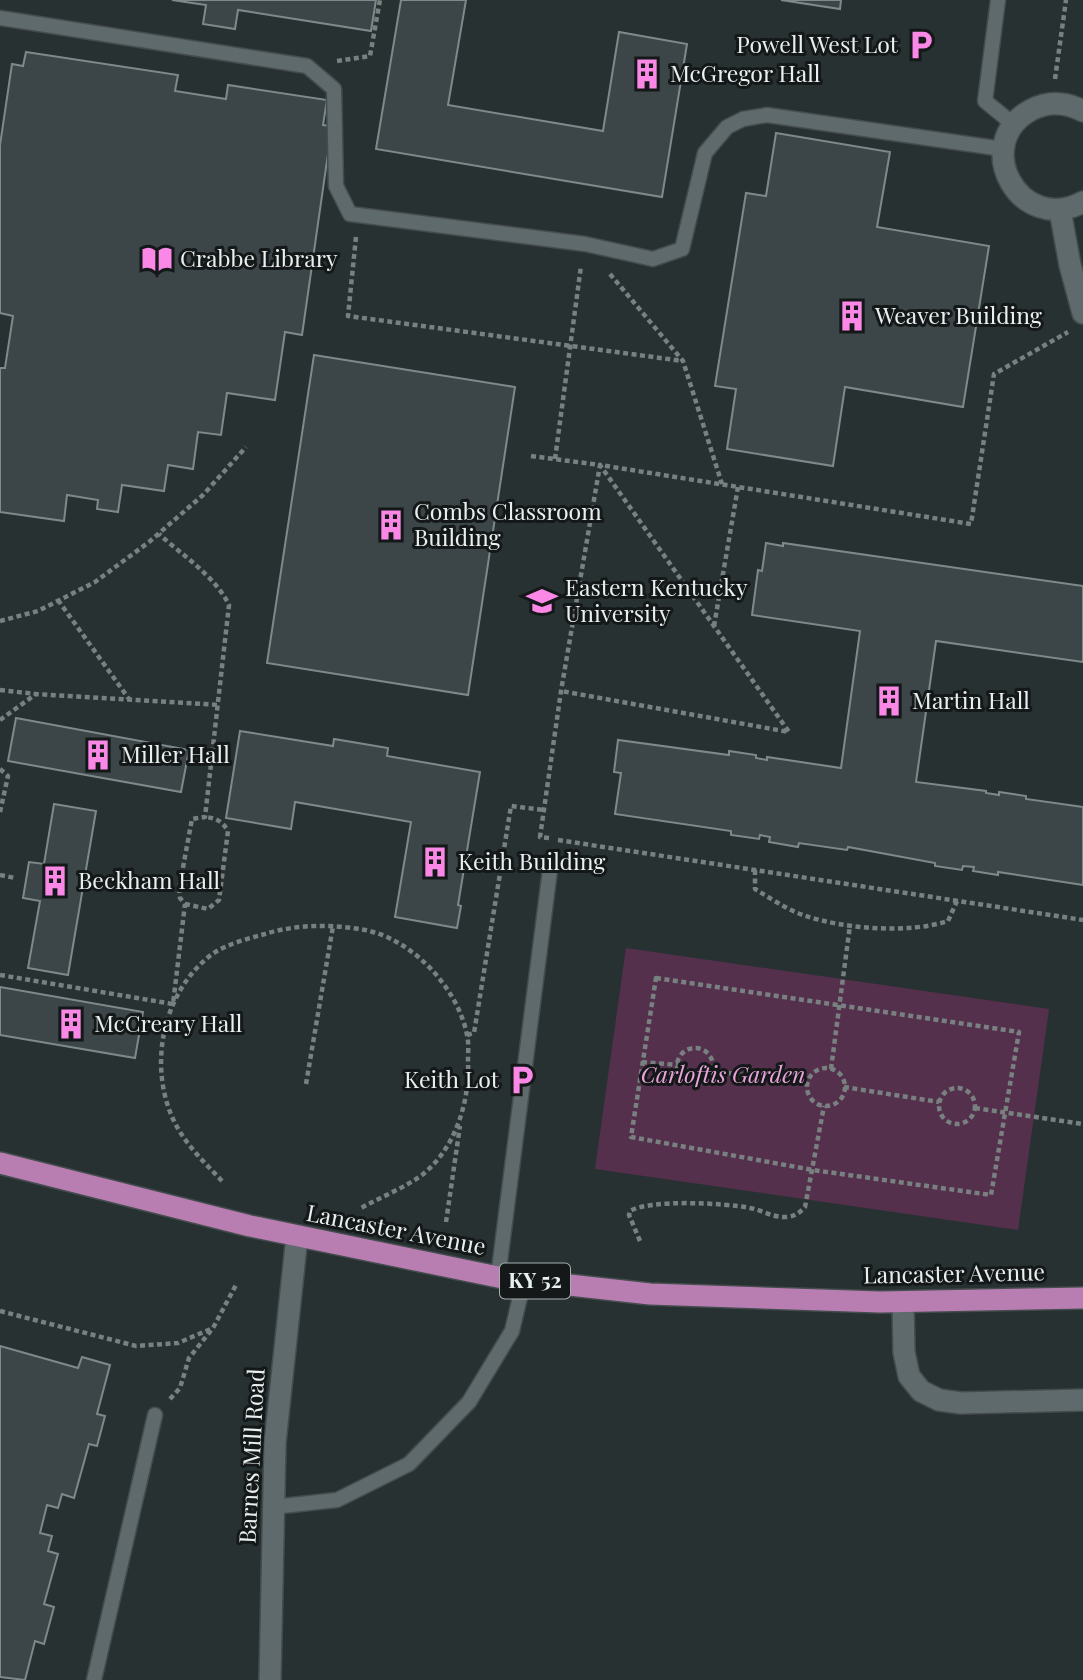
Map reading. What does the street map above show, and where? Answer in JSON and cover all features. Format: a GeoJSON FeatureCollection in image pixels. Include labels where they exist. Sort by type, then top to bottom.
{"type":"FeatureCollection","features":[{"type":"Feature","properties":{"kind":"main road","name":"Lancaster Avenue"},"geometry":{"type":"LineString","coordinates":[[0,1163],[297,1237],[498,1277],[650,1294],[903,1302],[1083,1298]]}},
{"type":"Feature","properties":{"kind":"street"},"geometry":{"type":"LineString","coordinates":[[1083,111],[1067,104],[1037,106],[1013,124],[1003,149],[1004,168],[1009,182],[1018,194],[1037,206],[1060,209],[1083,201]]}},
{"type":"Feature","properties":{"kind":"street"},"geometry":{"type":"LineString","coordinates":[[1060,209],[1077,265],[1077,321]]}},
{"type":"Feature","properties":{"kind":"street","name":"Barnes Mill Road"},"geometry":{"type":"LineString","coordinates":[[270,1680],[275,1443],[297,1237]]}},
{"type":"Feature","properties":{"kind":"street"},"geometry":{"type":"LineString","coordinates":[[903,1302],[904,1352],[909,1376],[921,1391],[939,1400],[961,1403],[1083,1400]]}},
{"type":"Feature","properties":{"kind":"lane"},"geometry":{"type":"LineString","coordinates":[[998,0],[985,101],[1013,124]]}},
{"type":"Feature","properties":{"kind":"lane"},"geometry":{"type":"LineString","coordinates":[[0,18],[307,66],[334,89],[336,186],[350,214],[585,244],[653,260],[682,249],[705,153],[727,127],[743,119],[767,115],[1003,149]]}},
{"type":"Feature","properties":{"kind":"lane"},"geometry":{"type":"LineString","coordinates":[[498,1277],[551,862]]}},
{"type":"Feature","properties":{"kind":"lane"},"geometry":{"type":"LineString","coordinates":[[273,1507],[337,1500],[409,1464],[469,1402],[512,1331],[524,1280]]}},
{"type":"Feature","properties":{"kind":"lane"},"geometry":{"type":"LineString","coordinates":[[94,1680],[155,1415]]}},
{"type":"Feature","properties":{"kind":"path"},"geometry":{"type":"LineString","coordinates":[[307,66],[370,56],[380,0]]}},
{"type":"Feature","properties":{"kind":"path"},"geometry":{"type":"LineString","coordinates":[[1052,103],[1066,0]]}},
{"type":"Feature","properties":{"kind":"path"},"geometry":{"type":"LineString","coordinates":[[358,216],[348,316],[683,361]]}},
{"type":"Feature","properties":{"kind":"path"},"geometry":{"type":"LineString","coordinates":[[555,459],[585,244]]}},
{"type":"Feature","properties":{"kind":"path"},"geometry":{"type":"LineString","coordinates":[[585,244],[683,361],[722,484]]}},
{"type":"Feature","properties":{"kind":"path"},"geometry":{"type":"LineString","coordinates":[[531,457],[600,465],[971,524],[993,374],[1077,321]]}},
{"type":"Feature","properties":{"kind":"path"},"geometry":{"type":"LineString","coordinates":[[0,621],[38,611],[95,582],[159,534],[203,495],[246,447]]}},
{"type":"Feature","properties":{"kind":"path"},"geometry":{"type":"LineString","coordinates":[[561,691],[789,732],[600,465]]}},
{"type":"Feature","properties":{"kind":"path"},"geometry":{"type":"LineString","coordinates":[[600,465],[561,691],[540,836],[1083,920]]}},
{"type":"Feature","properties":{"kind":"path"},"geometry":{"type":"LineString","coordinates":[[714,626],[738,487]]}},
{"type":"Feature","properties":{"kind":"path"},"geometry":{"type":"LineString","coordinates":[[159,534],[213,582],[229,604],[205,817]]}},
{"type":"Feature","properties":{"kind":"path"},"geometry":{"type":"LineString","coordinates":[[58,600],[129,700]]}},
{"type":"Feature","properties":{"kind":"path"},"geometry":{"type":"LineString","coordinates":[[0,690],[219,705]]}},
{"type":"Feature","properties":{"kind":"path"},"geometry":{"type":"LineString","coordinates":[[0,720],[36,694]]}},
{"type":"Feature","properties":{"kind":"path"},"geometry":{"type":"LineString","coordinates":[[0,769],[8,776]]}},
{"type":"Feature","properties":{"kind":"path"},"geometry":{"type":"LineString","coordinates":[[0,775],[8,776]]}},
{"type":"Feature","properties":{"kind":"path"},"geometry":{"type":"LineString","coordinates":[[0,812],[8,776]]}},
{"type":"Feature","properties":{"kind":"path"},"geometry":{"type":"LineString","coordinates":[[467,1035],[474,1033],[511,806],[544,810]]}},
{"type":"Feature","properties":{"kind":"path"},"geometry":{"type":"LineString","coordinates":[[215,818],[223,823],[228,831],[219,900],[208,909],[185,904],[180,898],[179,889],[192,819],[215,818]]}},
{"type":"Feature","properties":{"kind":"path"},"geometry":{"type":"LineString","coordinates":[[755,870],[755,889],[802,915],[850,925],[884,928],[934,925],[948,921],[957,901]]}},
{"type":"Feature","properties":{"kind":"path"},"geometry":{"type":"LineString","coordinates":[[0,876],[15,878]]}},
{"type":"Feature","properties":{"kind":"path"},"geometry":{"type":"LineString","coordinates":[[173,1004],[185,904]]}},
{"type":"Feature","properties":{"kind":"path"},"geometry":{"type":"LineString","coordinates":[[831,1069],[850,925]]}},
{"type":"Feature","properties":{"kind":"path"},"geometry":{"type":"LineString","coordinates":[[306,1084],[333,926]]}},
{"type":"Feature","properties":{"kind":"path"},"geometry":{"type":"LineString","coordinates":[[222,1181],[194,1151],[173,1119],[163,1087],[162,1052],[166,1021],[173,1004],[192,974],[212,954],[239,941],[287,927],[333,926],[367,930],[396,943],[421,959],[443,981],[456,1003],[467,1035],[469,1073],[446,1222]]}},
{"type":"Feature","properties":{"kind":"path"},"geometry":{"type":"LineString","coordinates":[[0,975],[173,1004]]}},
{"type":"Feature","properties":{"kind":"path"},"geometry":{"type":"LineString","coordinates":[[656,978],[839,1005],[1019,1032],[991,1195],[813,1170],[631,1137],[656,978]]}},
{"type":"Feature","properties":{"kind":"path"},"geometry":{"type":"LineString","coordinates":[[699,1049],[709,1055],[712,1071],[702,1083],[691,1084],[681,1077],[679,1059],[687,1050],[699,1049]]}},
{"type":"Feature","properties":{"kind":"path"},"geometry":{"type":"LineString","coordinates":[[642,1062],[678,1065]]}},
{"type":"Feature","properties":{"kind":"path"},"geometry":{"type":"LineString","coordinates":[[818,1069],[831,1069],[841,1076],[844,1087],[840,1099],[824,1106],[809,1096],[807,1083],[818,1069]]}},
{"type":"Feature","properties":{"kind":"path"},"geometry":{"type":"LineString","coordinates":[[712,1071],[807,1083]]}},
{"type":"Feature","properties":{"kind":"path"},"geometry":{"type":"LineString","coordinates":[[844,1087],[939,1102]]}},
{"type":"Feature","properties":{"kind":"path"},"geometry":{"type":"LineString","coordinates":[[957,1087],[968,1091],[975,1102],[975,1108],[970,1119],[953,1124],[943,1119],[939,1102],[945,1091],[957,1087]]}},
{"type":"Feature","properties":{"kind":"path"},"geometry":{"type":"LineString","coordinates":[[640,1241],[629,1215],[630,1211],[638,1206],[705,1205],[750,1208],[784,1217],[798,1215],[805,1207],[824,1106]]}},
{"type":"Feature","properties":{"kind":"path"},"geometry":{"type":"LineString","coordinates":[[975,1108],[1083,1124]]}},
{"type":"Feature","properties":{"kind":"path"},"geometry":{"type":"LineString","coordinates":[[361,1208],[422,1175],[446,1148],[460,1122]]}},
{"type":"Feature","properties":{"kind":"path"},"geometry":{"type":"LineString","coordinates":[[155,1415],[180,1388],[189,1358],[213,1328],[237,1283]]}},
{"type":"Feature","properties":{"kind":"path"},"geometry":{"type":"LineString","coordinates":[[0,1311],[136,1346],[178,1343],[213,1328]]}},
{"type":"Feature","properties":{"kind":"green space","name":"Carloftis Garden"},"geometry":{"type":"Polygon","coordinates":[[[626,948],[1049,1009],[1018,1230],[595,1169],[626,948]]]}},
{"type":"Feature","properties":{"kind":"building"},"geometry":{"type":"Polygon","coordinates":[[[172,0],[376,0],[371,31],[238,10],[235,29],[203,24],[206,5],[172,0]]]}},
{"type":"Feature","properties":{"kind":"building","name":"McGregor Hall"},"geometry":{"type":"Polygon","coordinates":[[[401,0],[466,0],[448,105],[603,131],[619,32],[687,44],[662,197],[376,149],[401,0]]]}},
{"type":"Feature","properties":{"kind":"building"},"geometry":{"type":"Polygon","coordinates":[[[781,0],[841,0],[840,9],[781,0]]]}},
{"type":"Feature","properties":{"kind":"building","name":"Crabbe Library"},"geometry":{"type":"Polygon","coordinates":[[[26,52],[178,75],[175,91],[226,99],[228,85],[327,100],[323,125],[332,126],[302,335],[285,332],[275,400],[227,393],[221,435],[198,432],[193,469],[168,465],[164,491],[122,485],[118,512],[97,509],[98,500],[67,495],[64,521],[0,512],[0,368],[5,368],[13,316],[0,313],[0,145],[12,64],[23,66],[26,52]]]}},
{"type":"Feature","properties":{"kind":"building","name":"Weaver Building"},"geometry":{"type":"Polygon","coordinates":[[[776,133],[890,152],[877,227],[989,246],[963,407],[845,387],[833,466],[727,449],[736,389],[715,386],[746,193],[766,196],[776,133]]]}},
{"type":"Feature","properties":{"kind":"building","name":"Combs Classroom Building"},"geometry":{"type":"Polygon","coordinates":[[[314,355],[515,387],[468,695],[267,663],[314,355]]]}},
{"type":"Feature","properties":{"kind":"building","name":"Martin Hall"},"geometry":{"type":"Polygon","coordinates":[[[766,543],[783,546],[783,543],[1083,586],[1083,662],[936,641],[916,782],[999,795],[999,792],[1026,796],[1026,799],[1083,807],[1083,885],[998,872],[998,875],[973,871],[974,867],[963,866],[962,870],[935,866],[935,863],[848,847],[847,850],[799,843],[798,847],[769,842],[770,837],[760,835],[759,839],[731,835],[731,831],[615,814],[621,773],[614,772],[618,740],[729,755],[729,751],[756,755],[756,758],[767,760],[767,757],[841,768],[860,631],[752,615],[758,570],[762,571],[766,543]]]}},
{"type":"Feature","properties":{"kind":"building","name":"Miller Hall"},"geometry":{"type":"Polygon","coordinates":[[[16,718],[189,750],[181,792],[8,761],[16,718]]]}},
{"type":"Feature","properties":{"kind":"building","name":"Keith Building"},"geometry":{"type":"Polygon","coordinates":[[[240,731],[333,746],[334,739],[388,748],[387,756],[480,772],[458,905],[461,906],[457,928],[395,917],[411,822],[295,802],[291,829],[226,818],[240,731]]]}},
{"type":"Feature","properties":{"kind":"building","name":"Beckham Hall"},"geometry":{"type":"Polygon","coordinates":[[[54,804],[96,811],[68,975],[28,968],[40,901],[23,898],[29,862],[44,864],[54,804]]]}},
{"type":"Feature","properties":{"kind":"building","name":"McCreary Hall"},"geometry":{"type":"Polygon","coordinates":[[[0,987],[143,1012],[135,1058],[0,1035],[0,987]]]}},
{"type":"Feature","properties":{"kind":"building"},"geometry":{"type":"Polygon","coordinates":[[[0,1346],[78,1368],[82,1357],[110,1365],[97,1414],[105,1416],[97,1446],[89,1444],[74,1498],[62,1494],[58,1508],[47,1505],[40,1533],[52,1536],[48,1551],[58,1554],[44,1604],[54,1607],[44,1644],[35,1641],[25,1680],[0,1677],[0,1346]]]}},
{"type":"Feature","properties":{"kind":"place","name":"Powell West Lot"},"geometry":{"type":"Point","coordinates":[921,45]}},
{"type":"Feature","properties":{"kind":"place","name":"McGregor Hall"},"geometry":{"type":"Point","coordinates":[647,74]}},
{"type":"Feature","properties":{"kind":"place","name":"Crabbe Library"},"geometry":{"type":"Point","coordinates":[157,259]}},
{"type":"Feature","properties":{"kind":"place","name":"Weaver Building"},"geometry":{"type":"Point","coordinates":[852,316]}},
{"type":"Feature","properties":{"kind":"place","name":"Combs Classroom Building"},"geometry":{"type":"Point","coordinates":[391,525]}},
{"type":"Feature","properties":{"kind":"place","name":"Eastern Kentucky University"},"geometry":{"type":"Point","coordinates":[542,601]}},
{"type":"Feature","properties":{"kind":"place","name":"Martin Hall"},"geometry":{"type":"Point","coordinates":[889,701]}},
{"type":"Feature","properties":{"kind":"place","name":"Miller Hall"},"geometry":{"type":"Point","coordinates":[98,755]}},
{"type":"Feature","properties":{"kind":"place","name":"Keith Building"},"geometry":{"type":"Point","coordinates":[435,862]}},
{"type":"Feature","properties":{"kind":"place","name":"Beckham Hall"},"geometry":{"type":"Point","coordinates":[55,881]}},
{"type":"Feature","properties":{"kind":"place","name":"McCreary Hall"},"geometry":{"type":"Point","coordinates":[71,1024]}},
{"type":"Feature","properties":{"kind":"place","name":"Keith Lot"},"geometry":{"type":"Point","coordinates":[522,1080]}}]}
